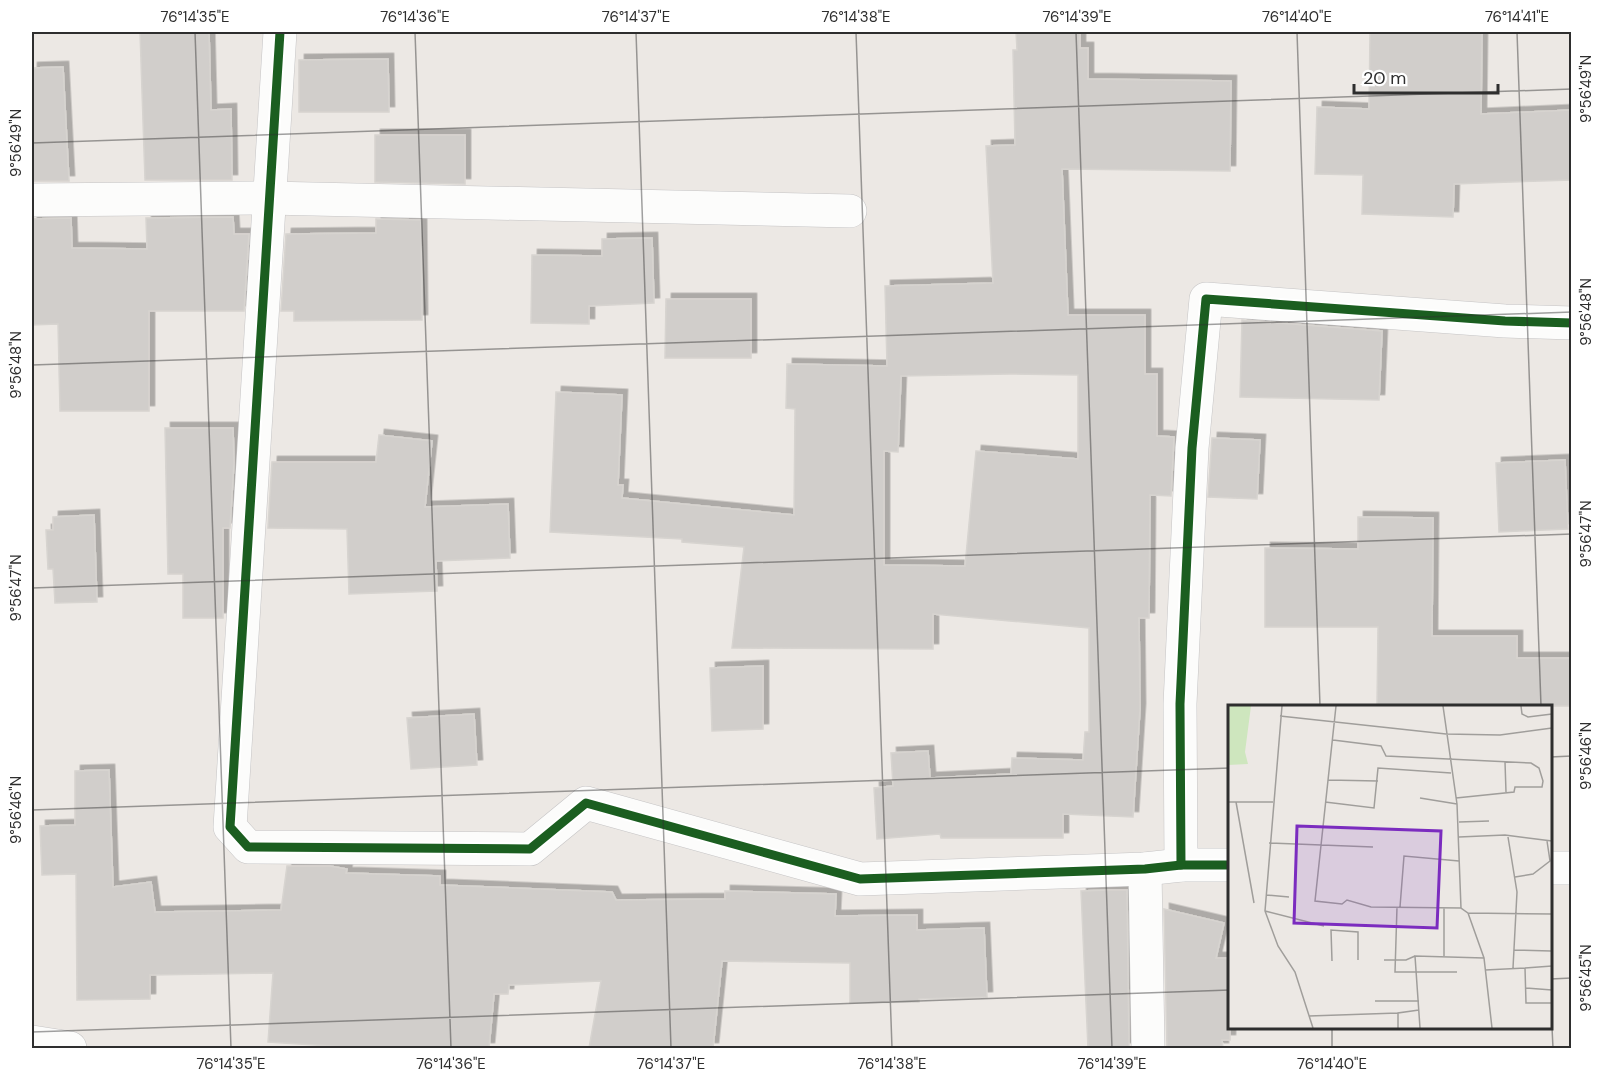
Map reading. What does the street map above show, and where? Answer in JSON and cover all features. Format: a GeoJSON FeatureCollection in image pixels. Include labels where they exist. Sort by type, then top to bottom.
{"type":"FeatureCollection","features":[{"type":"Feature","properties":{"kind":"street"},"geometry":{"type":"LineString","coordinates":[[280,32],[230,827],[249,847],[530,849],[586,802],[860,879],[1228,865]]}},
{"type":"Feature","properties":{"kind":"street"},"geometry":{"type":"LineString","coordinates":[[32,200],[269,198],[850,211]]}},
{"type":"Feature","properties":{"kind":"street"},"geometry":{"type":"LineString","coordinates":[[1181,865],[1180,704],[1192,448],[1206,299],[1505,321],[1572,323]]}},
{"type":"Feature","properties":{"kind":"street"},"geometry":{"type":"LineString","coordinates":[[1552,868],[1572,868]]}},
{"type":"Feature","properties":{"kind":"street"},"geometry":{"type":"LineString","coordinates":[[1145,869],[1148,1048]]}},
{"type":"Feature","properties":{"kind":"street"},"geometry":{"type":"LineString","coordinates":[[32,1042],[70,1048]]}},
{"type":"Feature","properties":{"kind":"building"},"geometry":{"type":"Polygon","coordinates":[[[140,32],[209,32],[211,110],[231,109],[232,180],[145,180],[140,32]]]}},
{"type":"Feature","properties":{"kind":"building"},"geometry":{"type":"Polygon","coordinates":[[[1016,32],[1080,32],[1080,48],[1088,48],[1088,79],[1231,81],[1230,171],[1062,169],[1068,315],[1145,315],[1145,374],[1157,374],[1157,436],[1174,437],[1171,496],[1150,495],[1149,618],[1139,618],[1140,709],[1133,817],[1063,814],[1063,838],[941,838],[940,834],[877,839],[874,788],[893,786],[891,753],[928,751],[930,778],[1011,774],[1012,758],[1083,760],[1085,732],[1089,732],[1089,628],[933,614],[933,649],[732,648],[744,547],[682,542],[682,539],[550,532],[556,392],[622,395],[618,485],[623,485],[622,498],[794,515],[795,409],[786,408],[787,364],[887,366],[885,286],[993,283],[986,146],[1015,145],[1013,50],[1017,50],[1016,32]],[[1078,375],[901,376],[898,452],[884,451],[884,565],[965,566],[976,451],[1078,459],[1078,375]]]}},
{"type":"Feature","properties":{"kind":"building"},"geometry":{"type":"Polygon","coordinates":[[[1370,32],[1482,32],[1481,114],[1572,110],[1572,180],[1454,184],[1453,217],[1362,214],[1363,175],[1315,174],[1317,107],[1369,109],[1370,32]]]}},
{"type":"Feature","properties":{"kind":"building"},"geometry":{"type":"Polygon","coordinates":[[[388,59],[389,112],[299,112],[299,60],[388,59]]]}},
{"type":"Feature","properties":{"kind":"building"},"geometry":{"type":"Polygon","coordinates":[[[63,67],[69,181],[32,181],[32,68],[63,67]]]}},
{"type":"Feature","properties":{"kind":"building"},"geometry":{"type":"Polygon","coordinates":[[[375,135],[465,135],[465,184],[375,182],[375,135]]]}},
{"type":"Feature","properties":{"kind":"building"},"geometry":{"type":"Polygon","coordinates":[[[233,217],[234,234],[249,234],[244,311],[149,311],[149,411],[60,411],[58,324],[32,325],[32,219],[71,218],[72,248],[147,249],[146,218],[233,217]]]}},
{"type":"Feature","properties":{"kind":"building"},"geometry":{"type":"Polygon","coordinates":[[[376,219],[421,220],[422,320],[294,321],[294,311],[281,311],[286,234],[376,233],[376,219]]]}},
{"type":"Feature","properties":{"kind":"building"},"geometry":{"type":"Polygon","coordinates":[[[652,238],[654,303],[589,306],[589,324],[531,323],[532,255],[602,256],[602,239],[652,238]]]}},
{"type":"Feature","properties":{"kind":"building"},"geometry":{"type":"Polygon","coordinates":[[[666,299],[751,299],[751,358],[665,358],[666,299]]]}},
{"type":"Feature","properties":{"kind":"building"},"geometry":{"type":"Polygon","coordinates":[[[1242,320],[1382,331],[1379,400],[1240,397],[1242,320]]]}},
{"type":"Feature","properties":{"kind":"building"},"geometry":{"type":"Polygon","coordinates":[[[165,428],[233,428],[234,462],[230,528],[223,528],[223,618],[183,618],[183,574],[168,574],[165,428]]]}},
{"type":"Feature","properties":{"kind":"building"},"geometry":{"type":"Polygon","coordinates":[[[379,435],[432,441],[425,507],[508,504],[510,558],[436,561],[437,591],[349,594],[347,529],[268,528],[272,462],[376,462],[379,435]]]}},
{"type":"Feature","properties":{"kind":"building"},"geometry":{"type":"Polygon","coordinates":[[[1212,438],[1260,440],[1257,499],[1208,497],[1212,438]]]}},
{"type":"Feature","properties":{"kind":"building"},"geometry":{"type":"Polygon","coordinates":[[[1565,460],[1568,529],[1499,532],[1496,463],[1565,460]]]}},
{"type":"Feature","properties":{"kind":"building"},"geometry":{"type":"Polygon","coordinates":[[[94,515],[97,602],[55,603],[53,569],[48,569],[46,530],[53,530],[53,517],[94,515]]]}},
{"type":"Feature","properties":{"kind":"building"},"geometry":{"type":"Polygon","coordinates":[[[1358,517],[1433,518],[1432,636],[1517,636],[1517,658],[1572,658],[1572,706],[1377,705],[1378,627],[1265,627],[1265,548],[1358,549],[1358,517]]]}},
{"type":"Feature","properties":{"kind":"building"},"geometry":{"type":"Polygon","coordinates":[[[763,666],[763,729],[712,731],[710,668],[763,666]]]}},
{"type":"Feature","properties":{"kind":"building"},"geometry":{"type":"Polygon","coordinates":[[[474,714],[477,765],[411,769],[407,718],[474,714]]]}},
{"type":"Feature","properties":{"kind":"building"},"geometry":{"type":"Polygon","coordinates":[[[109,770],[113,887],[151,882],[155,912],[281,910],[287,866],[330,866],[347,869],[346,873],[440,876],[440,885],[612,892],[616,900],[725,899],[725,891],[836,894],[835,916],[917,915],[917,930],[984,928],[987,997],[919,999],[919,1002],[850,1003],[850,963],[722,961],[713,1048],[589,1048],[601,981],[509,985],[508,994],[494,994],[489,1048],[361,1048],[268,1042],[273,973],[150,975],[150,999],[77,1000],[76,874],[42,875],[40,826],[75,825],[75,771],[109,770]]]}},
{"type":"Feature","properties":{"kind":"building"},"geometry":{"type":"Polygon","coordinates":[[[1127,890],[1129,1048],[1088,1048],[1081,891],[1127,890]]]}},
{"type":"Feature","properties":{"kind":"building"},"geometry":{"type":"Polygon","coordinates":[[[1164,909],[1224,923],[1216,958],[1228,958],[1228,1029],[1230,1029],[1230,1040],[1222,1040],[1223,1048],[1167,1048],[1164,909]]]}},
{"type":"Feature","properties":{"kind":"cycle path"},"geometry":{"type":"LineString","coordinates":[[280,32],[230,827],[248,847],[530,849],[586,803],[860,879],[1228,865]]}},
{"type":"Feature","properties":{"kind":"cycle path"},"geometry":{"type":"LineString","coordinates":[[1181,865],[1180,704],[1192,448],[1206,299],[1505,321],[1572,323]]}}]}
